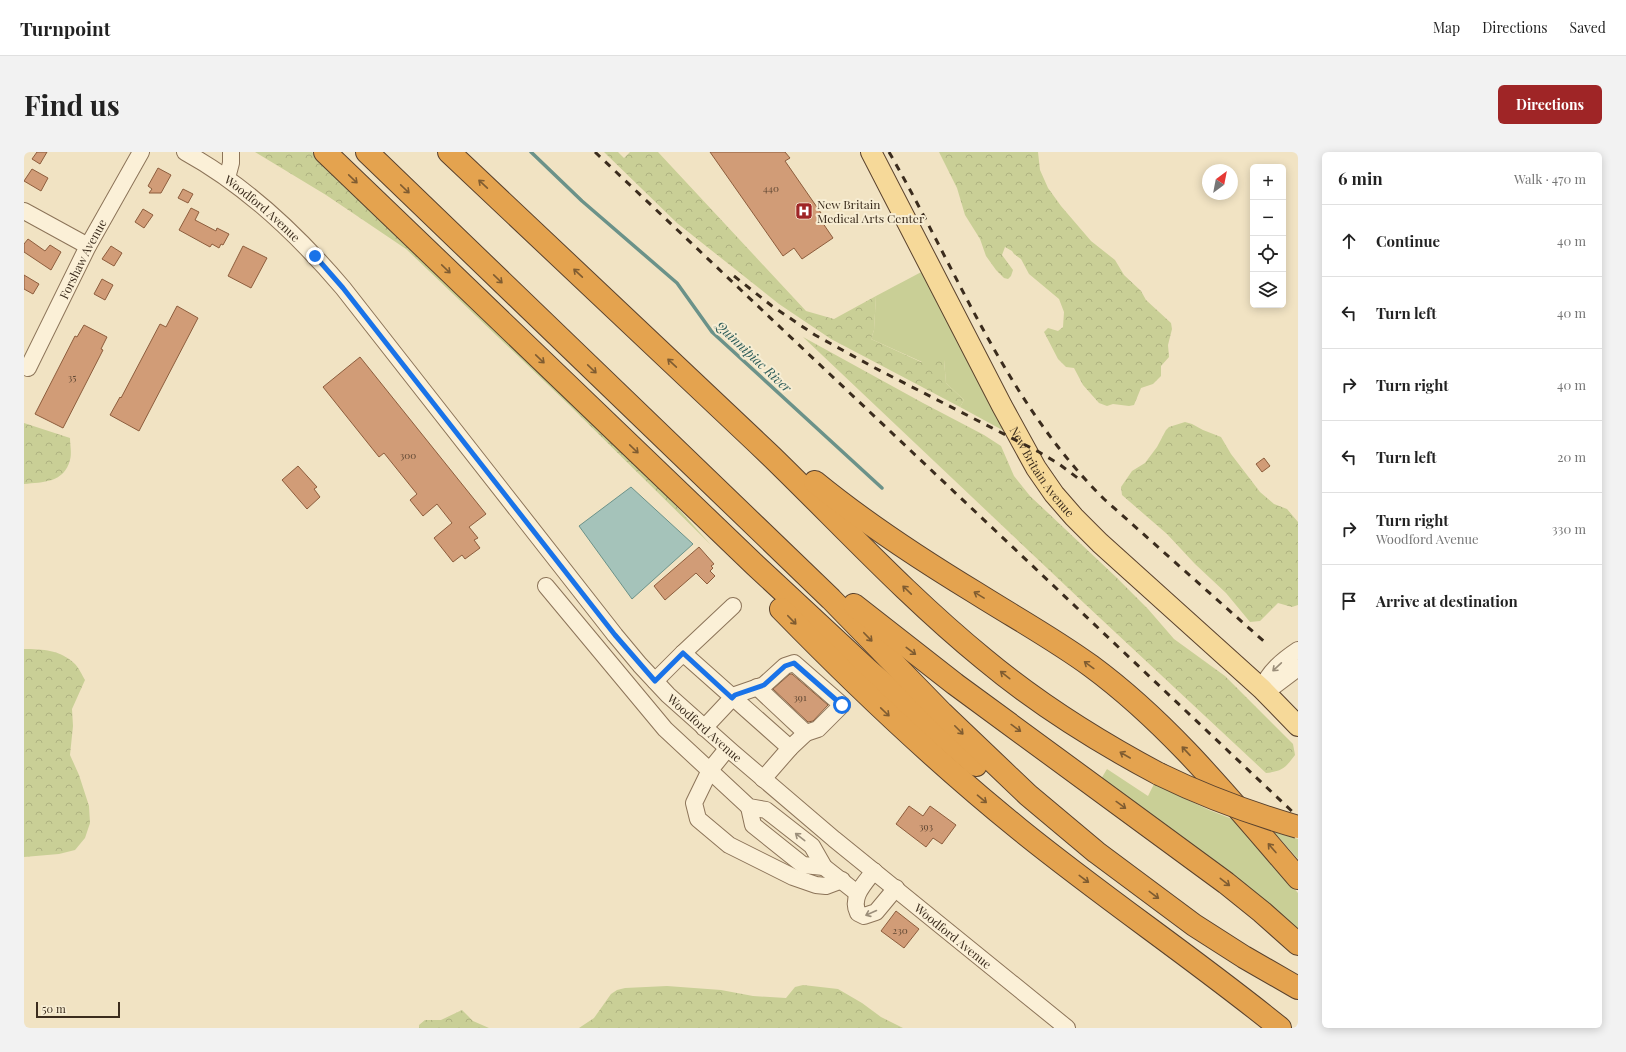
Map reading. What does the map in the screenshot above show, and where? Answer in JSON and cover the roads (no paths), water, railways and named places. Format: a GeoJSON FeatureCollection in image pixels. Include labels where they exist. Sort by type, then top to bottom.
{"type":"FeatureCollection","features":[{"type":"Feature","properties":{"kind":"highway"},"geometry":{"type":"LineString","coordinates":[[324,152],[673,487],[858,661],[985,773],[1068,840],[1105,865],[1136,882]]}},
{"type":"Feature","properties":{"kind":"highway"},"geometry":{"type":"LineString","coordinates":[[367,152],[835,604],[972,743],[1061,822],[1136,882],[1212,937],[1298,988]]}},
{"type":"Feature","properties":{"kind":"highway"},"geometry":{"type":"LineString","coordinates":[[449,152],[700,389],[907,590],[970,647],[1042,703],[1102,742],[1159,774],[1207,796],[1298,827]]}},
{"type":"Feature","properties":{"kind":"highway"},"geometry":{"type":"LineString","coordinates":[[700,389],[731,411],[816,483],[865,521],[938,570],[1062,646],[1125,693],[1169,733],[1194,759],[1298,878]]}},
{"type":"Feature","properties":{"kind":"highway"},"geometry":{"type":"LineString","coordinates":[[690,463],[731,495],[843,595],[901,643],[1226,883],[1268,916],[1298,944]]}},
{"type":"Feature","properties":{"kind":"highway"},"geometry":{"type":"LineString","coordinates":[[673,487],[728,551],[786,614],[862,690],[934,758],[1046,850],[1280,1028]]}},
{"type":"Feature","properties":{"kind":"main road","name":"New Britain Avenue"},"geometry":{"type":"LineString","coordinates":[[871,152],[1002,406],[1036,468],[1054,494],[1074,518],[1100,543],[1262,689],[1298,726]]}},
{"type":"Feature","properties":{"kind":"street","name":"Forshaw Avenue"},"geometry":{"type":"LineString","coordinates":[[28,368],[88,246],[141,152]]}},
{"type":"Feature","properties":{"kind":"street"},"geometry":{"type":"LineString","coordinates":[[185,152],[227,178]]}},
{"type":"Feature","properties":{"kind":"street","name":"Woodford Avenue"},"geometry":{"type":"LineString","coordinates":[[231,152],[231,163],[227,178],[255,199],[315,256],[348,294],[615,635],[655,681],[727,749],[1067,1028]]}},
{"type":"Feature","properties":{"kind":"street"},"geometry":{"type":"LineString","coordinates":[[24,211],[88,246]]}},
{"type":"Feature","properties":{"kind":"street"},"geometry":{"type":"LineString","coordinates":[[546,586],[665,729],[749,807],[766,810],[812,846],[824,867],[858,893]]}},
{"type":"Feature","properties":{"kind":"street"},"geometry":{"type":"LineString","coordinates":[[655,681],[733,606]]}},
{"type":"Feature","properties":{"kind":"street"},"geometry":{"type":"LineString","coordinates":[[1262,689],[1267,678],[1274,669],[1298,650]]}},
{"type":"Feature","properties":{"kind":"street"},"geometry":{"type":"LineString","coordinates":[[683,653],[790,748]]}},
{"type":"Feature","properties":{"kind":"street"},"geometry":{"type":"LineString","coordinates":[[704,728],[735,695],[764,685],[785,666],[794,663],[842,705],[818,729],[806,733],[790,748],[763,779]]}},
{"type":"Feature","properties":{"kind":"street"},"geometry":{"type":"LineString","coordinates":[[1262,689],[1274,686],[1298,668]]}},
{"type":"Feature","properties":{"kind":"street"},"geometry":{"type":"LineString","coordinates":[[757,687],[806,733]]}},
{"type":"Feature","properties":{"kind":"street"},"geometry":{"type":"LineString","coordinates":[[727,749],[710,770],[694,803],[698,819],[728,845],[793,877],[816,885],[826,886],[842,880]]}},
{"type":"Feature","properties":{"kind":"street"},"geometry":{"type":"LineString","coordinates":[[874,871],[858,893],[855,908],[858,913],[864,916],[876,912],[896,888]]}},
{"type":"Feature","properties":{"kind":"water"},"geometry":{"type":"Polygon","coordinates":[[[631,487],[693,544],[632,599],[579,526],[631,487]]]}},
{"type":"Feature","properties":{"kind":"waterway","name":"Quinnipiac River"},"geometry":{"type":"LineString","coordinates":[[531,152],[582,201],[677,283],[712,332],[882,488]]}},
{"type":"Feature","properties":{"kind":"railway"},"geometry":{"type":"LineString","coordinates":[[595,152],[1298,817]]}},
{"type":"Feature","properties":{"kind":"railway"},"geometry":{"type":"LineString","coordinates":[[889,152],[985,333],[1011,378],[1069,461],[1104,499],[1268,645]]}},
{"type":"Feature","properties":{"kind":"railway"},"geometry":{"type":"LineString","coordinates":[[734,276],[772,306],[815,335],[875,368],[1039,452],[1059,464],[1079,479]]}},
{"type":"Feature","properties":{"kind":"place","name":"New Britain Medical Arts Center"},"geometry":{"type":"Point","coordinates":[804,211]}}]}
